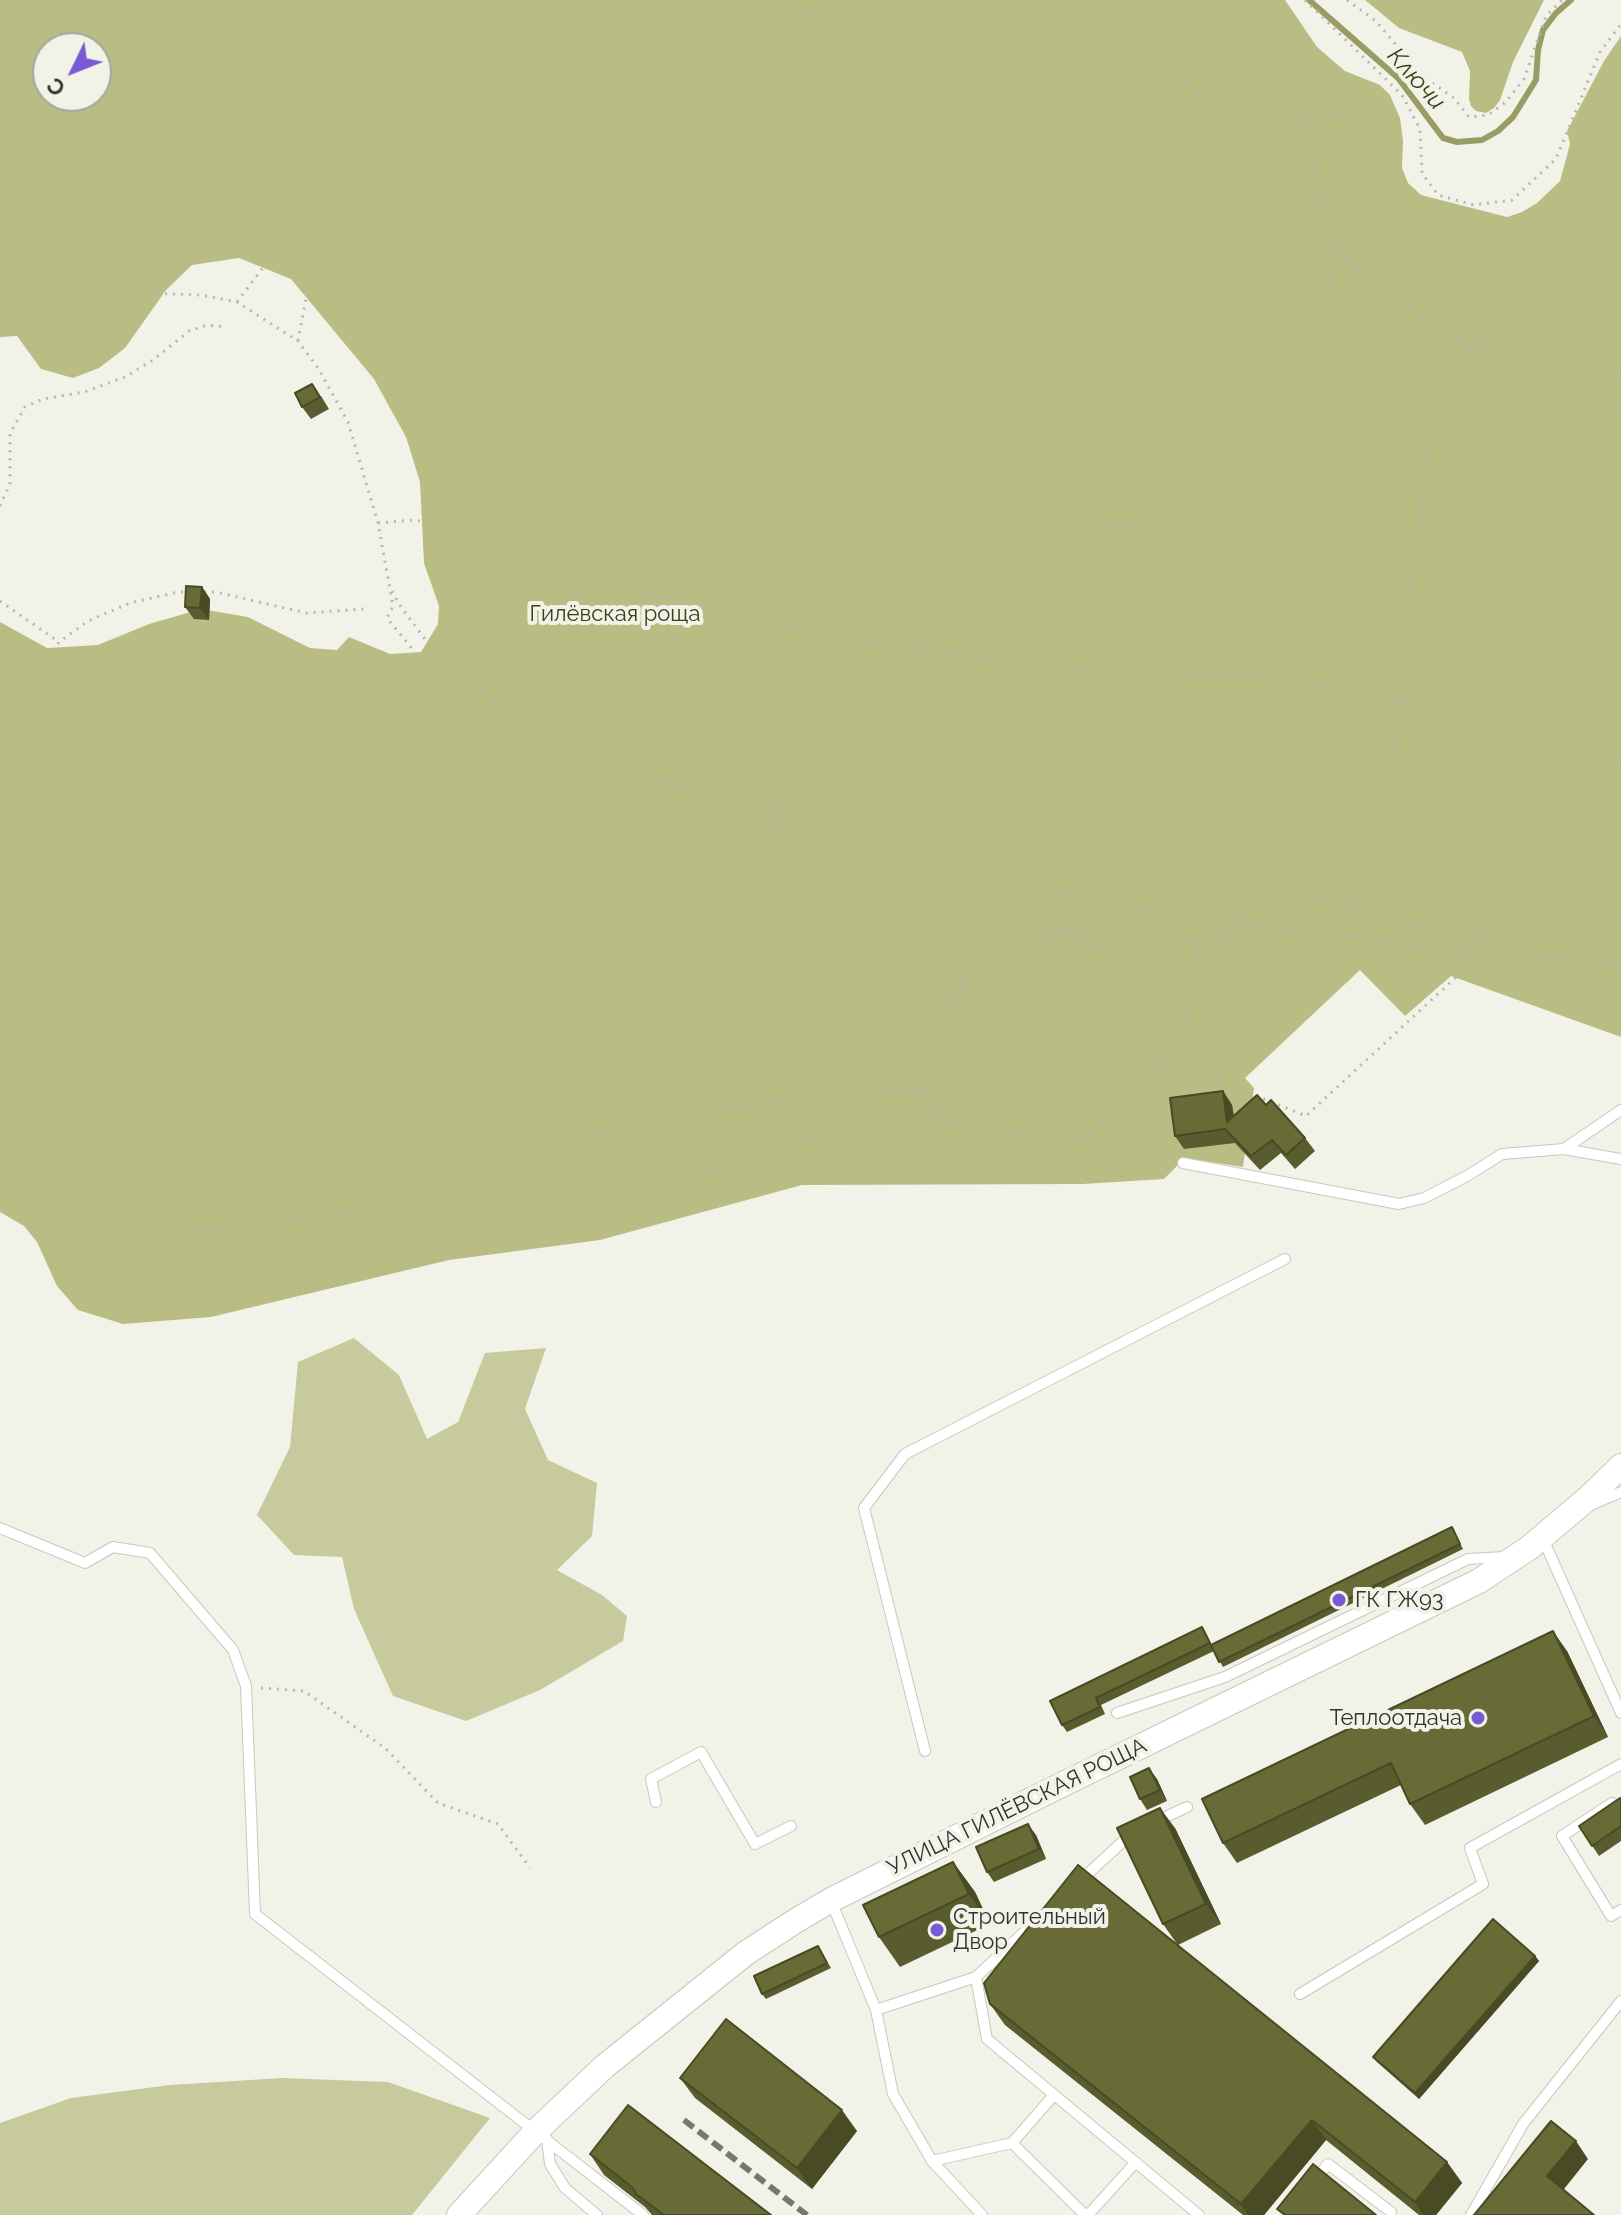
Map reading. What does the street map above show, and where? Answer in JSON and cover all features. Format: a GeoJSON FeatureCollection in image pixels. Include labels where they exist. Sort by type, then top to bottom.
{"type":"FeatureCollection","features":[{"type":"Feature","properties":{"kind":"street","name":"УЛИЦА ГИЛЁВСКАЯ РОЩА"},"geometry":{"type":"LineString","coordinates":[[459,2215],[542,2135],[605,2066],[759,1944],[831,1900],[1479,1581],[1542,1537],[1621,1466]]}},
{"type":"Feature","properties":{"kind":"lane"},"geometry":{"type":"LineString","coordinates":[[1564,1149],[1621,1110]]}},
{"type":"Feature","properties":{"kind":"lane"},"geometry":{"type":"LineString","coordinates":[[1183,1163],[1399,1204],[1424,1198],[1502,1154],[1564,1149],[1621,1159]]}},
{"type":"Feature","properties":{"kind":"lane"},"geometry":{"type":"LineString","coordinates":[[925,1751],[864,1508],[905,1454],[1285,1259]]}},
{"type":"Feature","properties":{"kind":"lane"},"geometry":{"type":"LineString","coordinates":[[1569,1514],[1621,1492]]}},
{"type":"Feature","properties":{"kind":"lane"},"geometry":{"type":"LineString","coordinates":[[0,1528],[85,1563],[113,1547],[150,1553],[233,1650],[246,1686],[255,1914],[643,2215]]}},
{"type":"Feature","properties":{"kind":"lane"},"geometry":{"type":"LineString","coordinates":[[1542,1537],[1621,1713]]}},
{"type":"Feature","properties":{"kind":"lane"},"geometry":{"type":"LineString","coordinates":[[1117,1713],[1225,1677],[1468,1559],[1518,1556]]}},
{"type":"Feature","properties":{"kind":"lane"},"geometry":{"type":"LineString","coordinates":[[656,1802],[651,1779],[701,1752],[755,1844],[791,1826]]}},
{"type":"Feature","properties":{"kind":"lane"},"geometry":{"type":"LineString","coordinates":[[1300,1994],[1483,1884],[1470,1848],[1621,1764]]}},
{"type":"Feature","properties":{"kind":"lane"},"geometry":{"type":"LineString","coordinates":[[1612,1803],[1562,1836],[1611,1916],[1621,1910]]}},
{"type":"Feature","properties":{"kind":"lane"},"geometry":{"type":"LineString","coordinates":[[1066,1894],[1133,1832],[1187,1807]]}},
{"type":"Feature","properties":{"kind":"lane"},"geometry":{"type":"LineString","coordinates":[[831,1900],[876,2010],[893,2094],[932,2161],[982,2215]]}},
{"type":"Feature","properties":{"kind":"lane"},"geometry":{"type":"LineString","coordinates":[[876,2010],[976,1977],[1044,1915]]}},
{"type":"Feature","properties":{"kind":"lane"},"geometry":{"type":"LineString","coordinates":[[976,1977],[987,2039],[1199,2215]]}},
{"type":"Feature","properties":{"kind":"lane"},"geometry":{"type":"LineString","coordinates":[[1471,2215],[1523,2124],[1621,2001]]}},
{"type":"Feature","properties":{"kind":"lane"},"geometry":{"type":"LineString","coordinates":[[932,2161],[1012,2143],[1054,2095]]}},
{"type":"Feature","properties":{"kind":"lane"},"geometry":{"type":"LineString","coordinates":[[542,2135],[550,2164],[565,2188],[597,2215]]}},
{"type":"Feature","properties":{"kind":"lane"},"geometry":{"type":"LineString","coordinates":[[1012,2143],[1087,2215],[1136,2162]]}},
{"type":"Feature","properties":{"kind":"lane"},"geometry":{"type":"LineString","coordinates":[[1311,2185],[1328,2164],[1391,2212]]}},
{"type":"Feature","properties":{"kind":"path"},"geometry":{"type":"LineString","coordinates":[[237,302],[275,252],[390,55],[411,0]]}},
{"type":"Feature","properties":{"kind":"path"},"geometry":{"type":"LineString","coordinates":[[298,341],[308,289],[322,269],[328,228],[402,78],[447,0]]}},
{"type":"Feature","properties":{"kind":"path"},"geometry":{"type":"LineString","coordinates":[[774,0],[806,14],[836,12],[853,0]]}},
{"type":"Feature","properties":{"kind":"path"},"geometry":{"type":"LineString","coordinates":[[1076,0],[1200,147],[1233,180],[1337,250],[1372,283],[1407,304],[1431,325],[1500,361],[1555,379],[1621,407]]}},
{"type":"Feature","properties":{"kind":"path"},"geometry":{"type":"LineString","coordinates":[[1119,0],[1183,79],[1257,143],[1330,218],[1452,283],[1506,301],[1621,375]]}},
{"type":"Feature","properties":{"kind":"path"},"geometry":{"type":"LineString","coordinates":[[916,650],[927,611],[948,588],[991,563],[1044,550],[1106,525],[1149,528],[1194,505],[1240,468],[1296,409],[1313,362],[1337,250],[1300,122],[1261,29],[1217,0]]}},
{"type":"Feature","properties":{"kind":"path"},"geometry":{"type":"LineString","coordinates":[[1305,0],[1402,95],[1420,129],[1422,173],[1438,195],[1474,205],[1512,200],[1556,159],[1600,52],[1621,24]]}},
{"type":"Feature","properties":{"kind":"path"},"geometry":{"type":"LineString","coordinates":[[1347,0],[1376,21],[1422,76],[1454,98],[1469,117],[1488,115],[1506,102],[1524,79],[1546,16],[1562,0]]}},
{"type":"Feature","properties":{"kind":"path"},"geometry":{"type":"LineString","coordinates":[[1412,0],[1426,21],[1455,28],[1466,0]]}},
{"type":"Feature","properties":{"kind":"path"},"geometry":{"type":"LineString","coordinates":[[1300,122],[1389,102]]}},
{"type":"Feature","properties":{"kind":"path"},"geometry":{"type":"LineString","coordinates":[[0,312],[77,291],[201,295],[237,302],[298,341],[318,368],[348,422],[378,523],[393,606],[387,618],[435,685],[484,716],[532,732],[545,744],[575,755],[694,790],[738,816],[768,825],[875,875],[927,908],[980,928],[1079,933],[1124,907]]}},
{"type":"Feature","properties":{"kind":"path"},"geometry":{"type":"LineString","coordinates":[[1346,936],[1352,882],[1374,828],[1392,766],[1401,701],[1385,651],[1403,614],[1420,553],[1432,394],[1448,370],[1475,346],[1506,301]]}},
{"type":"Feature","properties":{"kind":"path"},"geometry":{"type":"LineString","coordinates":[[0,506],[10,484],[10,433],[25,407],[43,399],[84,392],[125,377],[153,360],[189,331],[207,325],[225,327]]}},
{"type":"Feature","properties":{"kind":"path"},"geometry":{"type":"LineString","coordinates":[[378,523],[414,520],[445,525],[523,551],[604,584],[810,631],[916,650],[1090,671],[1267,675],[1401,701],[1560,751],[1621,766]]}},
{"type":"Feature","properties":{"kind":"path"},"geometry":{"type":"LineString","coordinates":[[391,589],[442,662],[491,700],[854,829],[1019,882],[1124,907],[1231,923],[1471,952],[1621,963]]}},
{"type":"Feature","properties":{"kind":"path"},"geometry":{"type":"LineString","coordinates":[[0,710],[36,674],[59,642],[88,621],[130,603],[190,592]]}},
{"type":"Feature","properties":{"kind":"path"},"geometry":{"type":"LineString","coordinates":[[203,592],[216,592],[306,613],[364,609]]}},
{"type":"Feature","properties":{"kind":"path"},"geometry":{"type":"LineString","coordinates":[[0,601],[59,642]]}},
{"type":"Feature","properties":{"kind":"path"},"geometry":{"type":"LineString","coordinates":[[768,825],[776,801]]}},
{"type":"Feature","properties":{"kind":"path"},"geometry":{"type":"LineString","coordinates":[[1215,1084],[1223,1066],[1231,923],[1238,907],[1250,895],[1266,888],[1365,908],[1383,923],[1535,936],[1554,931],[1590,914],[1621,921]]}},
{"type":"Feature","properties":{"kind":"path"},"geometry":{"type":"LineString","coordinates":[[1066,933],[1068,894]]}},
{"type":"Feature","properties":{"kind":"path"},"geometry":{"type":"LineString","coordinates":[[1156,1067],[1259,1097],[1306,1116],[1468,966],[1475,930]]}},
{"type":"Feature","properties":{"kind":"path"},"geometry":{"type":"LineString","coordinates":[[1066,933],[1094,948],[1135,933],[1214,944],[1228,935]]}},
{"type":"Feature","properties":{"kind":"path"},"geometry":{"type":"LineString","coordinates":[[880,1093],[969,976],[1066,933]]}},
{"type":"Feature","properties":{"kind":"path"},"geometry":{"type":"LineString","coordinates":[[0,1091],[112,1211],[146,1225],[209,1231],[248,1223],[432,1204],[518,1180],[620,1179],[719,1169],[778,1142],[937,1119],[1050,1140],[1085,1138],[1117,1113],[1184,1035],[1199,941]]}},
{"type":"Feature","properties":{"kind":"path"},"geometry":{"type":"LineString","coordinates":[[921,1089],[969,976]]}},
{"type":"Feature","properties":{"kind":"path"},"geometry":{"type":"LineString","coordinates":[[0,1071],[18,1089],[56,1113],[120,1152],[192,1189],[250,1191],[399,1149],[547,1146],[724,1107],[921,1089]]}},
{"type":"Feature","properties":{"kind":"path"},"geometry":{"type":"LineString","coordinates":[[921,1089],[937,1119]]}},
{"type":"Feature","properties":{"kind":"path"},"geometry":{"type":"LineString","coordinates":[[246,1686],[304,1691],[385,1748],[438,1803],[498,1824],[530,1868]]}},
{"type":"Feature","properties":{"kind":"green space","name":"Гилёвская роща"},"geometry":{"type":"Polygon","coordinates":[[[0,0],[1285,0],[1317,47],[1345,71],[1380,85],[1390,95],[1400,118],[1402,168],[1408,183],[1421,195],[1507,217],[1537,203],[1560,181],[1570,144],[1567,131],[1604,61],[1621,36],[1621,1037],[1451,976],[1405,1016],[1360,970],[1245,1078],[1254,1088],[1243,1167],[1185,1158],[1164,1179],[1083,1184],[802,1185],[600,1240],[449,1260],[211,1317],[123,1324],[78,1310],[57,1286],[37,1242],[24,1226],[0,1212],[0,622],[47,648],[98,645],[149,624],[201,609],[248,617],[310,648],[337,650],[349,637],[390,654],[421,652],[438,624],[439,606],[424,563],[420,482],[406,437],[374,379],[291,279],[239,258],[192,265],[166,290],[125,348],[99,368],[73,378],[41,369],[17,336],[0,337],[0,0]]]}},
{"type":"Feature","properties":{"kind":"green space"},"geometry":{"type":"Polygon","coordinates":[[[1365,0],[1544,0],[1513,62],[1500,100],[1486,113],[1476,111],[1471,106],[1470,71],[1462,52],[1399,28],[1365,0]]]}},
{"type":"Feature","properties":{"kind":"green space"},"geometry":{"type":"Polygon","coordinates":[[[354,1338],[399,1375],[427,1439],[458,1422],[485,1353],[546,1348],[525,1409],[548,1460],[597,1483],[592,1536],[557,1570],[602,1595],[627,1616],[623,1641],[540,1690],[466,1721],[393,1696],[354,1609],[342,1557],[294,1555],[257,1515],[290,1447],[298,1362],[354,1338]]]}},
{"type":"Feature","properties":{"kind":"green space"},"geometry":{"type":"Polygon","coordinates":[[[282,2078],[388,2082],[490,2118],[412,2215],[0,2215],[0,2123],[71,2098],[170,2085],[282,2078]]]}},
{"type":"Feature","properties":{"kind":"building"},"geometry":{"type":"Polygon","coordinates":[[[312,384],[320,397],[302,407],[295,393],[312,384]]]}},
{"type":"Feature","properties":{"kind":"building"},"geometry":{"type":"Polygon","coordinates":[[[186,586],[202,587],[200,608],[185,607],[186,586]]]}},
{"type":"Feature","properties":{"kind":"building"},"geometry":{"type":"Polygon","coordinates":[[[1223,1091],[1227,1122],[1257,1095],[1266,1105],[1271,1100],[1305,1138],[1286,1155],[1272,1140],[1251,1156],[1225,1129],[1175,1136],[1170,1098],[1223,1091]]]}},
{"type":"Feature","properties":{"kind":"building","name":"ГК ГЖ93"},"geometry":{"type":"Polygon","coordinates":[[[1452,1527],[1460,1544],[1219,1662],[1211,1645],[1452,1527]]]}},
{"type":"Feature","properties":{"kind":"building"},"geometry":{"type":"Polygon","coordinates":[[[1202,1627],[1210,1643],[1096,1698],[1100,1707],[1062,1725],[1050,1701],[1202,1627]]]}},
{"type":"Feature","properties":{"kind":"building"},"geometry":{"type":"Polygon","coordinates":[[[1553,1631],[1594,1716],[1410,1804],[1391,1763],[1223,1843],[1202,1799],[1553,1631]]]}},
{"type":"Feature","properties":{"kind":"building"},"geometry":{"type":"Polygon","coordinates":[[[1149,1768],[1160,1790],[1140,1799],[1130,1777],[1149,1768]]]}},
{"type":"Feature","properties":{"kind":"building"},"geometry":{"type":"Polygon","coordinates":[[[1620,1798],[1621,1826],[1592,1846],[1579,1826],[1620,1798]]]}},
{"type":"Feature","properties":{"kind":"building"},"geometry":{"type":"Polygon","coordinates":[[[1160,1808],[1206,1904],[1163,1924],[1117,1828],[1160,1808]]]}},
{"type":"Feature","properties":{"kind":"building"},"geometry":{"type":"Polygon","coordinates":[[[1028,1824],[1039,1849],[987,1872],[976,1847],[1028,1824]]]}},
{"type":"Feature","properties":{"kind":"building"},"geometry":{"type":"Polygon","coordinates":[[[953,1862],[969,1894],[879,1937],[863,1905],[953,1862]]]}},
{"type":"Feature","properties":{"kind":"building"},"geometry":{"type":"Polygon","coordinates":[[[1078,1865],[1447,2162],[1415,2202],[1312,2120],[1241,2204],[990,2004],[984,1983],[1078,1865]]]}},
{"type":"Feature","properties":{"kind":"building"},"geometry":{"type":"Polygon","coordinates":[[[1493,1919],[1535,1956],[1415,2093],[1373,2057],[1493,1919]]]}},
{"type":"Feature","properties":{"kind":"building"},"geometry":{"type":"Polygon","coordinates":[[[818,1946],[827,1963],[762,1994],[754,1976],[818,1946]]]}},
{"type":"Feature","properties":{"kind":"building"},"geometry":{"type":"Polygon","coordinates":[[[726,2019],[842,2110],[797,2168],[680,2078],[726,2019]]]}},
{"type":"Feature","properties":{"kind":"building"},"geometry":{"type":"Polygon","coordinates":[[[628,2105],[771,2215],[664,2215],[636,2194],[633,2188],[590,2154],[628,2105]]]}},
{"type":"Feature","properties":{"kind":"building"},"geometry":{"type":"Polygon","coordinates":[[[1551,2121],[1576,2141],[1547,2176],[1594,2215],[1474,2215],[1551,2121]]]}},
{"type":"Feature","properties":{"kind":"building"},"geometry":{"type":"Polygon","coordinates":[[[1313,2164],[1376,2215],[1285,2215],[1277,2209],[1313,2164]]]}},
{"type":"Feature","properties":{"kind":"waterway","name":"Ключи"},"geometry":{"type":"LineString","coordinates":[[1309,0],[1398,78],[1443,138],[1457,142],[1482,140],[1513,117],[1536,80],[1543,30],[1571,0]]}},
{"type":"Feature","properties":{"kind":"railway"},"geometry":{"type":"LineString","coordinates":[[684,2120],[807,2215]]}},
{"type":"Feature","properties":{"kind":"place","name":"ГК ГЖ93"},"geometry":{"type":"Point","coordinates":[1339,1600]}},
{"type":"Feature","properties":{"kind":"place","name":"Теплоотдача"},"geometry":{"type":"Point","coordinates":[1478,1718]}},
{"type":"Feature","properties":{"kind":"place","name":"Строительный Двор"},"geometry":{"type":"Point","coordinates":[937,1930]}}]}
